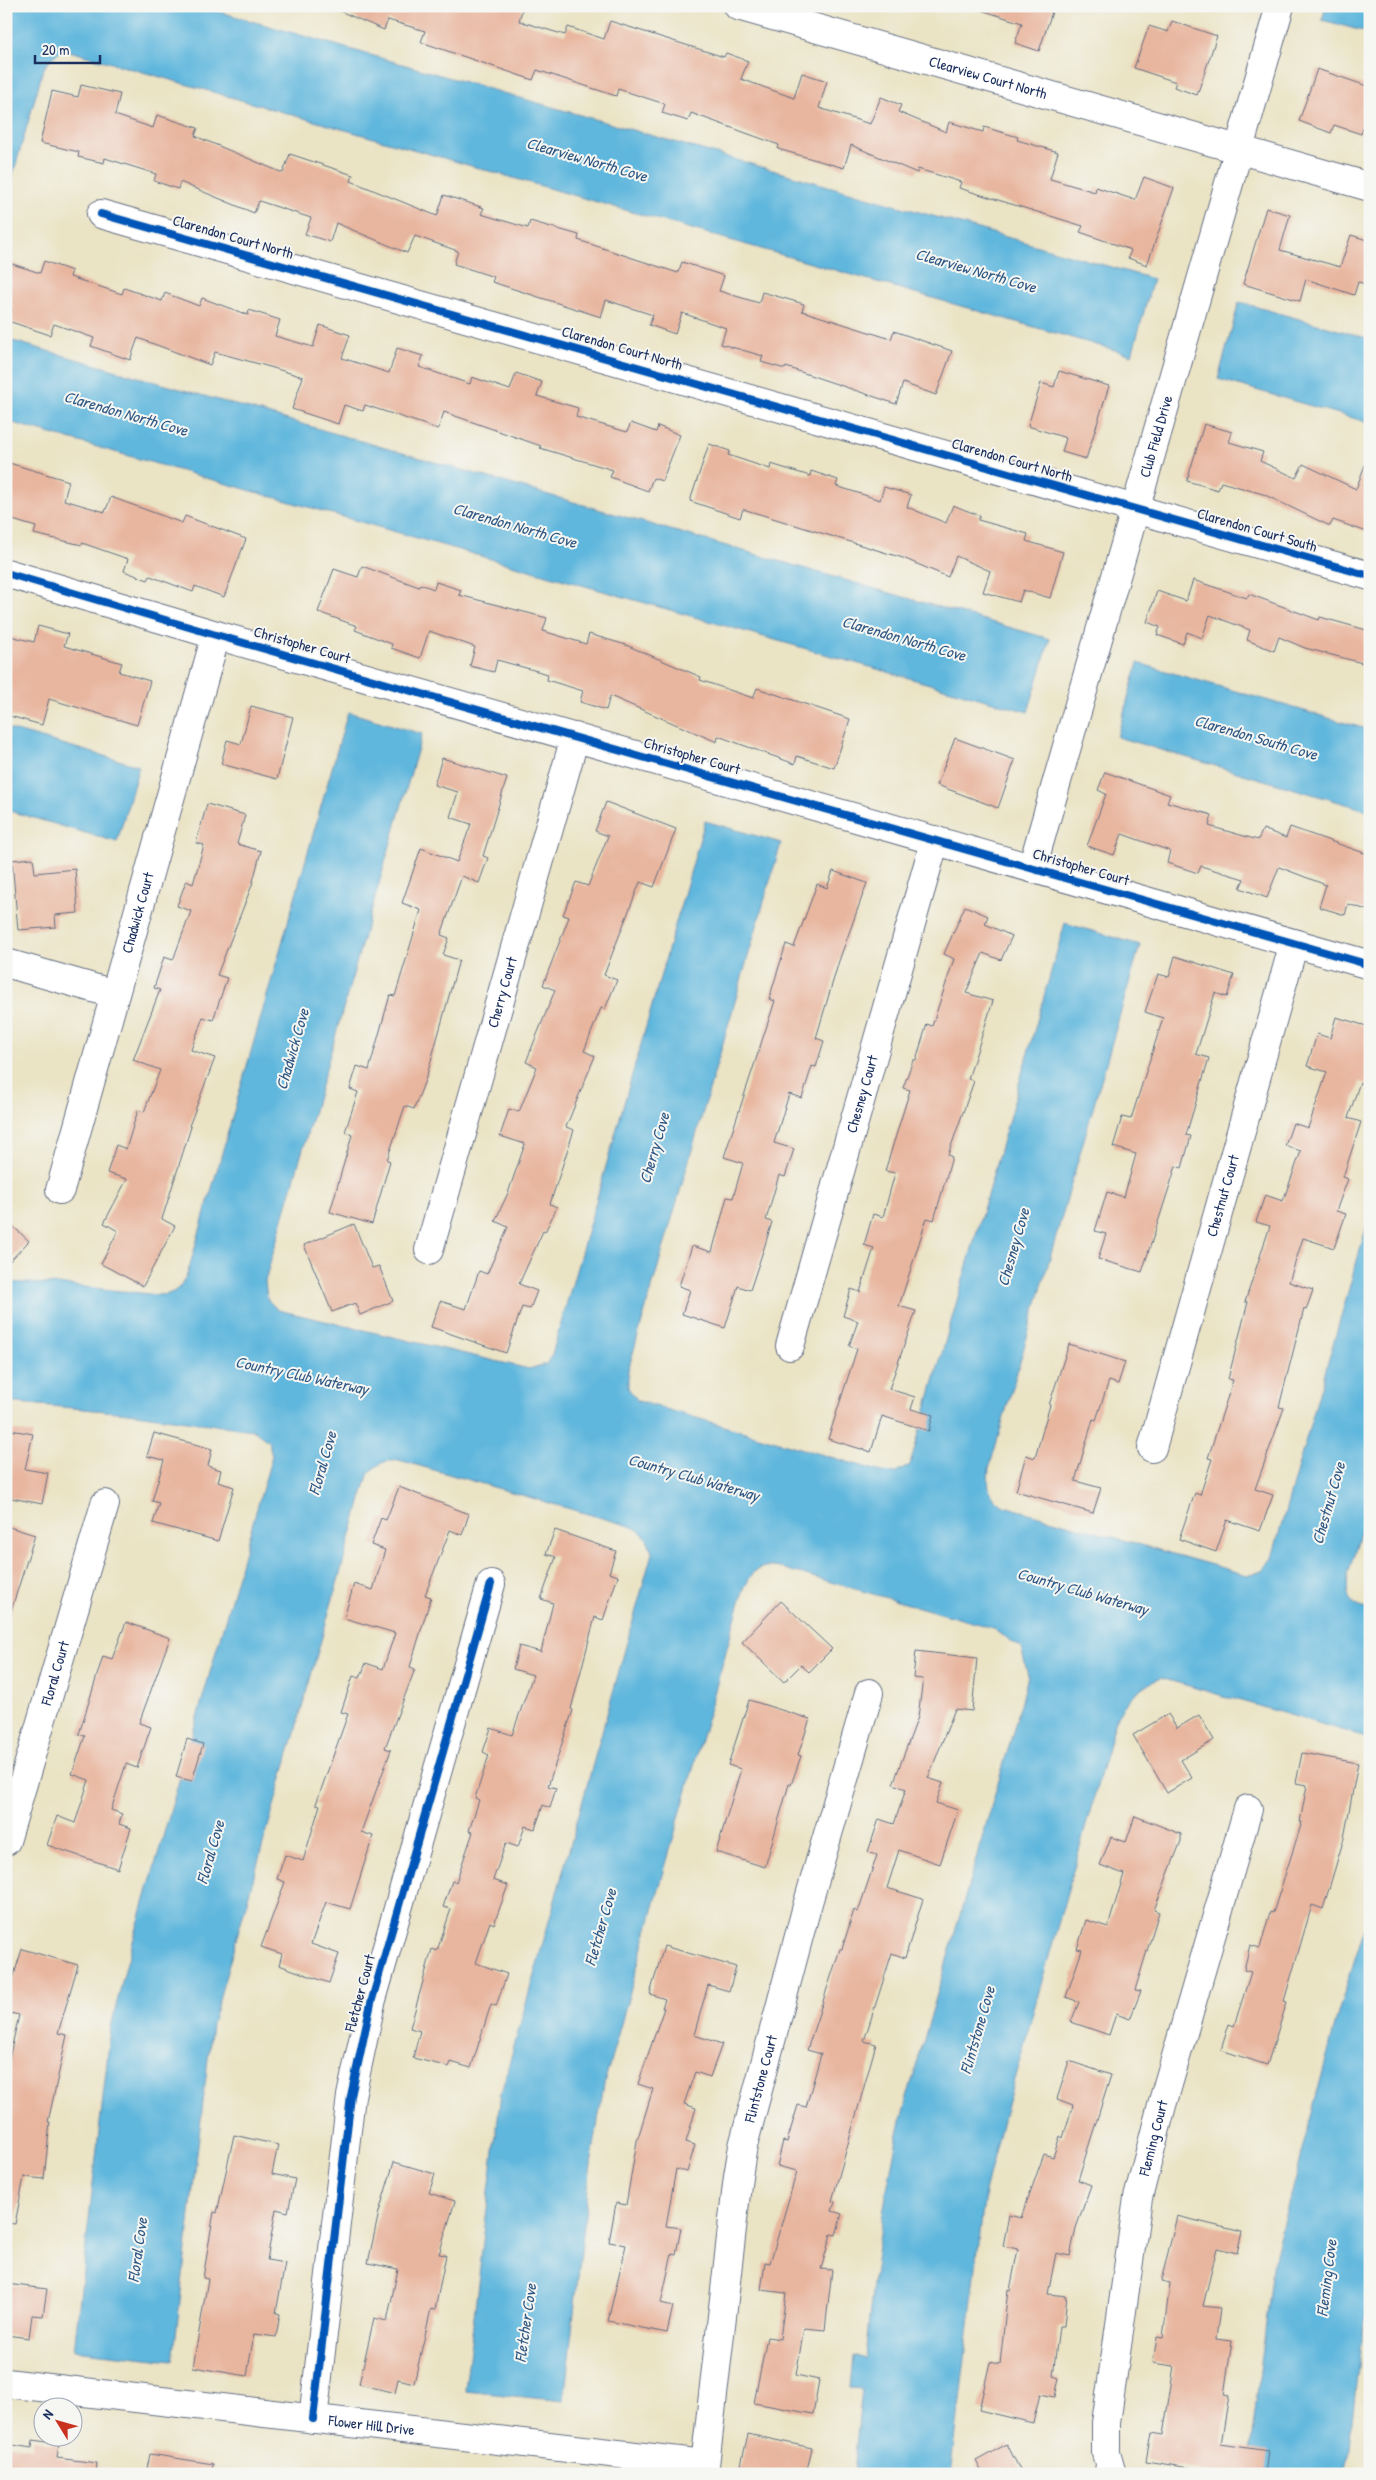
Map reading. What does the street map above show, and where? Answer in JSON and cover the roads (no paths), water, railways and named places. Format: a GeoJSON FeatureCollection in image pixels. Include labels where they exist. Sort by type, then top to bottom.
{"type":"FeatureCollection","features":[{"type":"Feature","properties":{"kind":"street","name":"Clearview Court North"},"geometry":{"type":"LineString","coordinates":[[738,6],[1370,187]]}},
{"type":"Feature","properties":{"kind":"street","name":"Club Field Drive"},"geometry":{"type":"LineString","coordinates":[[1032,868],[1280,6]]}},
{"type":"Feature","properties":{"kind":"street","name":"Clarendon Court North"},"geometry":{"type":"LineString","coordinates":[[101,214],[1136,510]]}},
{"type":"Feature","properties":{"kind":"street","name":"Clarendon Court South"},"geometry":{"type":"LineString","coordinates":[[1136,510],[1370,576]]}},
{"type":"Feature","properties":{"kind":"street","name":"Christopher Court"},"geometry":{"type":"LineString","coordinates":[[6,573],[216,636],[1370,965]]}},
{"type":"Feature","properties":{"kind":"street","name":"Chadwick Court"},"geometry":{"type":"LineString","coordinates":[[60,1190],[216,636]]}},
{"type":"Feature","properties":{"kind":"street","name":"Cherry Court"},"geometry":{"type":"LineString","coordinates":[[429,1250],[575,737]]}},
{"type":"Feature","properties":{"kind":"street","name":"Chesney Court"},"geometry":{"type":"LineString","coordinates":[[790,1346],[935,840]]}},
{"type":"Feature","properties":{"kind":"street","name":"Chestnut Court"},"geometry":{"type":"LineString","coordinates":[[1152,1448],[1294,943]]}},
{"type":"Feature","properties":{"kind":"street"},"geometry":{"type":"LineString","coordinates":[[6,963],[114,994]]}},
{"type":"Feature","properties":{"kind":"street","name":"Floral Court"},"geometry":{"type":"LineString","coordinates":[[6,1841],[105,1504]]}},
{"type":"Feature","properties":{"kind":"street","name":"Fletcher Court"},"geometry":{"type":"LineString","coordinates":[[313,2419],[351,2096],[358,2059],[384,1957],[491,1584]]}},
{"type":"Feature","properties":{"kind":"street","name":"Flintstone Court"},"geometry":{"type":"LineString","coordinates":[[705,2469],[743,2146],[804,1916],[870,1693]]}},
{"type":"Feature","properties":{"kind":"street","name":"Fleming Court"},"geometry":{"type":"LineString","coordinates":[[1112,2474],[1106,2453],[1106,2423],[1138,2198],[1162,2105],[1248,1809]]}},
{"type":"Feature","properties":{"kind":"street","name":"Flower Hill Drive"},"geometry":{"type":"LineString","coordinates":[[6,2384],[313,2419],[705,2469]]}},
{"type":"Feature","properties":{"kind":"water","name":"Clearview North Cove"},"geometry":{"type":"Polygon","coordinates":[[[6,6],[199,6],[1153,279],[1132,355],[66,50],[52,57],[43,70],[6,199],[6,6]]]}},
{"type":"Feature","properties":{"kind":"water"},"geometry":{"type":"Polygon","coordinates":[[[1326,6],[1370,6],[1370,33],[1322,20],[1326,6]]]}},
{"type":"Feature","properties":{"kind":"water"},"geometry":{"type":"Polygon","coordinates":[[[1239,302],[1370,339],[1370,423],[1218,379],[1239,302]]]}},
{"type":"Feature","properties":{"kind":"water","name":"Clarendon North Cove"},"geometry":{"type":"Polygon","coordinates":[[[6,339],[1050,639],[1028,712],[6,421],[6,339]]]}},
{"type":"Feature","properties":{"kind":"water","name":"Clarendon South Cove"},"geometry":{"type":"Polygon","coordinates":[[[1138,663],[1370,730],[1370,811],[1117,737],[1138,663]]]}},
{"type":"Feature","properties":{"kind":"water"},"geometry":{"type":"Polygon","coordinates":[[[348,712],[422,734],[265,1281],[267,1299],[278,1310],[529,1369],[546,1364],[551,1358],[705,821],[781,843],[628,1370],[628,1388],[638,1401],[882,1472],[896,1473],[910,1465],[1065,923],[1140,945],[989,1469],[988,1481],[990,1491],[999,1503],[1247,1575],[1262,1571],[1272,1558],[1370,1215],[1370,1498],[1348,1575],[1347,1589],[1352,1602],[1370,1610],[1370,1738],[1161,1678],[1136,1693],[1117,1716],[1008,2101],[985,2192],[951,2474],[853,2474],[862,2389],[851,2388],[854,2357],[865,2358],[880,2234],[903,2112],[1023,1697],[1028,1675],[1021,1648],[993,1628],[781,1568],[766,1567],[753,1573],[743,1591],[604,2084],[590,2171],[564,2401],[465,2391],[501,2093],[652,1553],[645,1536],[630,1526],[399,1460],[390,1460],[382,1463],[368,1475],[212,2024],[173,2361],[74,2350],[111,2027],[126,1966],[272,1456],[268,1441],[253,1430],[128,1413],[6,1402],[6,1282],[65,1285],[164,1295],[173,1292],[183,1282],[188,1272],[348,712]]]}},
{"type":"Feature","properties":{"kind":"water"},"geometry":{"type":"Polygon","coordinates":[[[6,728],[139,766],[117,842],[6,810],[6,728]]]}},
{"type":"Feature","properties":{"kind":"water","name":"Fleming Cove"},"geometry":{"type":"Polygon","coordinates":[[[1370,1911],[1370,2289],[1363,2323],[1346,2474],[1247,2474],[1275,2253],[1341,2003],[1370,1911]]]}},
{"type":"Feature","properties":{"kind":"water label","name":"Chadwick Cove"},"geometry":{"type":"Point","coordinates":[292,1049]}},
{"type":"Feature","properties":{"kind":"water label","name":"Cherry Cove"},"geometry":{"type":"Point","coordinates":[654,1148]}},
{"type":"Feature","properties":{"kind":"water label","name":"Chesney Cove"},"geometry":{"type":"Point","coordinates":[1013,1247]}},
{"type":"Feature","properties":{"kind":"water label","name":"Country Club Waterway"},"geometry":{"type":"Point","coordinates":[302,1375]}},
{"type":"Feature","properties":{"kind":"water label","name":"Floral Cove"},"geometry":{"type":"Point","coordinates":[322,1463]}},
{"type":"Feature","properties":{"kind":"water label","name":"Country Club Waterway"},"geometry":{"type":"Point","coordinates":[694,1477]}},
{"type":"Feature","properties":{"kind":"water label","name":"Chestnut Cove"},"geometry":{"type":"Point","coordinates":[1328,1503]}},
{"type":"Feature","properties":{"kind":"water label","name":"Country Club Waterway"},"geometry":{"type":"Point","coordinates":[1083,1591]}},
{"type":"Feature","properties":{"kind":"water label","name":"Floral Cove"},"geometry":{"type":"Point","coordinates":[210,1852]}},
{"type":"Feature","properties":{"kind":"water label","name":"Fletcher Cove"},"geometry":{"type":"Point","coordinates":[600,1927]}},
{"type":"Feature","properties":{"kind":"water label","name":"Flintstone Cove"},"geometry":{"type":"Point","coordinates":[977,2030]}},
{"type":"Feature","properties":{"kind":"water label","name":"Floral Cove"},"geometry":{"type":"Point","coordinates":[137,2250]}},
{"type":"Feature","properties":{"kind":"water label","name":"Fletcher Cove"},"geometry":{"type":"Point","coordinates":[525,2323]}}]}
